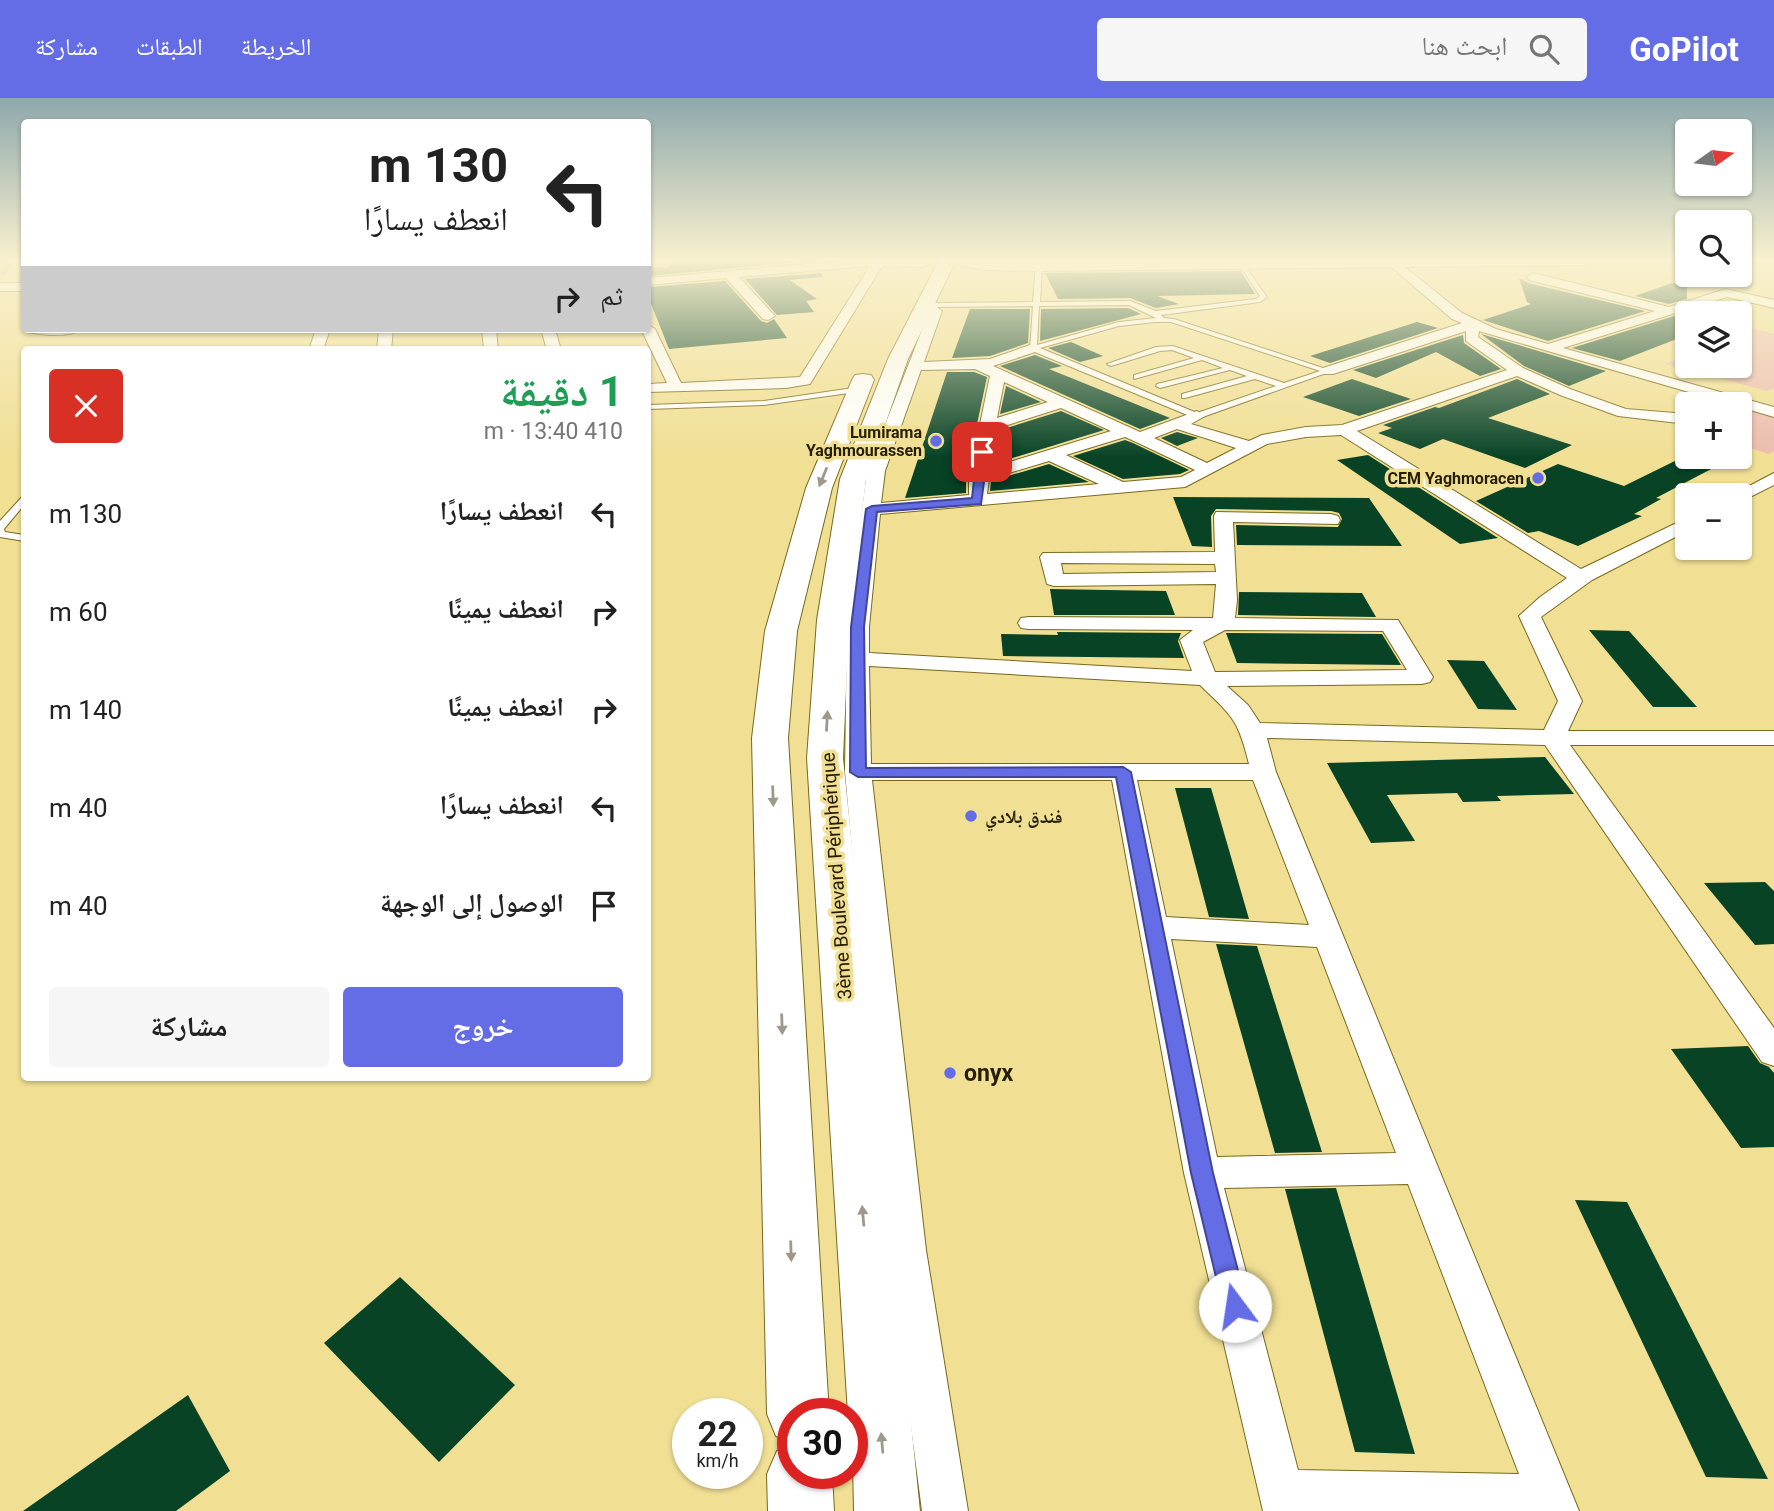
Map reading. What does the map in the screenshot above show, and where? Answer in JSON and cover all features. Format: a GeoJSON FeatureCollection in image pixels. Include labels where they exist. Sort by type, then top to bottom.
{"type":"FeatureCollection","features":[{"type":"Feature","properties":{"kind":"main road"},"geometry":{"type":"LineString","coordinates":[[796,1398],[770,738],[781,631],[819,488],[841,391],[894,326]]}},
{"type":"Feature","properties":{"kind":"main road","name":"3ème Boulevard Périphérique"},"geometry":{"type":"LineString","coordinates":[[887,1511],[825,758],[833,620],[853,479],[913,326]]}},
{"type":"Feature","properties":{"kind":"main road"},"geometry":{"type":"LineString","coordinates":[[801,1489],[802,1511]]}},
{"type":"Feature","properties":{"kind":"street"},"geometry":{"type":"LineString","coordinates":[[805,380],[839,326]]}},
{"type":"Feature","properties":{"kind":"street"},"geometry":{"type":"LineString","coordinates":[[931,326],[876,471],[858,627],[858,772],[907,1250],[946,1511]]}},
{"type":"Feature","properties":{"kind":"street"},"geometry":{"type":"LineString","coordinates":[[1328,371],[1468,326]]}},
{"type":"Feature","properties":{"kind":"street"},"geometry":{"type":"LineString","coordinates":[[1474,326],[1471,338],[1518,371],[1624,413],[1675,418]]}},
{"type":"Feature","properties":{"kind":"street"},"geometry":{"type":"LineString","coordinates":[[1478,326],[1490,332],[1699,392]]}},
{"type":"Feature","properties":{"kind":"street"},"geometry":{"type":"LineString","coordinates":[[1549,348],[1620,326]]}},
{"type":"Feature","properties":{"kind":"street"},"geometry":{"type":"LineString","coordinates":[[650,333],[676,387]]}},
{"type":"Feature","properties":{"kind":"street"},"geometry":{"type":"LineString","coordinates":[[917,366],[980,366],[1011,359],[1033,348]]}},
{"type":"Feature","properties":{"kind":"street"},"geometry":{"type":"LineString","coordinates":[[980,366],[1208,471]]}},
{"type":"Feature","properties":{"kind":"street"},"geometry":{"type":"LineString","coordinates":[[872,509],[1185,482],[1262,440],[1280,435],[1344,429],[1518,371]]}},
{"type":"Feature","properties":{"kind":"street"},"geometry":{"type":"LineString","coordinates":[[977,501],[978,477],[998,374]]}},
{"type":"Feature","properties":{"kind":"street"},"geometry":{"type":"LineString","coordinates":[[651,388],[786,384],[805,380],[841,391]]}},
{"type":"Feature","properties":{"kind":"street"},"geometry":{"type":"LineString","coordinates":[[987,426],[1062,403]]}},
{"type":"Feature","properties":{"kind":"street"},"geometry":{"type":"LineString","coordinates":[[1752,407],[1774,412]]}},
{"type":"Feature","properties":{"kind":"street"},"geometry":{"type":"LineString","coordinates":[[978,477],[1051,455],[1180,425],[1197,416]]}},
{"type":"Feature","properties":{"kind":"street"},"geometry":{"type":"LineString","coordinates":[[1180,425],[1252,447]]}},
{"type":"Feature","properties":{"kind":"street"},"geometry":{"type":"LineString","coordinates":[[1344,429],[1581,578]]}},
{"type":"Feature","properties":{"kind":"street"},"geometry":{"type":"LineString","coordinates":[[1051,455],[1122,488]]}},
{"type":"Feature","properties":{"kind":"street"},"geometry":{"type":"LineString","coordinates":[[1752,492],[1770,484]]}},
{"type":"Feature","properties":{"kind":"street"},"geometry":{"type":"LineString","coordinates":[[1223,624],[1227,600],[1223,516],[1331,520]]}},
{"type":"Feature","properties":{"kind":"street"},"geometry":{"type":"LineString","coordinates":[[1552,738],[1570,701],[1530,616],[1550,597],[1581,578],[1675,530]]}},
{"type":"Feature","properties":{"kind":"street"},"geometry":{"type":"LineString","coordinates":[[1050,557],[1225,568],[1054,580],[1050,557]]}},
{"type":"Feature","properties":{"kind":"street"},"geometry":{"type":"LineString","coordinates":[[858,659],[1206,679],[1422,677],[1390,625],[1030,623]]}},
{"type":"Feature","properties":{"kind":"street"},"geometry":{"type":"LineString","coordinates":[[1123,772],[1202,1173],[1283,1502],[1553,1504],[1263,772],[1253,730],[1240,710],[1206,679],[1191,640],[1223,624]]}},
{"type":"Feature","properties":{"kind":"street"},"geometry":{"type":"LineString","coordinates":[[1253,730],[1770,743]]}},
{"type":"Feature","properties":{"kind":"street"},"geometry":{"type":"LineString","coordinates":[[1552,738],[1774,1053]]}},
{"type":"Feature","properties":{"kind":"street"},"geometry":{"type":"LineString","coordinates":[[858,772],[1263,772]]}},
{"type":"Feature","properties":{"kind":"street"},"geometry":{"type":"LineString","coordinates":[[1152,927],[1328,937]]}},
{"type":"Feature","properties":{"kind":"street"},"geometry":{"type":"LineString","coordinates":[[1202,1173],[1420,1168]]}},
{"type":"Feature","properties":{"kind":"lane"},"geometry":{"type":"LineString","coordinates":[[1033,348],[1035,326]]}},
{"type":"Feature","properties":{"kind":"lane"},"geometry":{"type":"LineString","coordinates":[[1033,348],[1117,326]]}},
{"type":"Feature","properties":{"kind":"lane"},"geometry":{"type":"LineString","coordinates":[[1190,326],[1328,371]]}},
{"type":"Feature","properties":{"kind":"lane"},"geometry":{"type":"LineString","coordinates":[[1033,348],[1197,416],[1328,371]]}},
{"type":"Feature","properties":{"kind":"lane"},"geometry":{"type":"LineString","coordinates":[[1111,364],[1159,349],[1173,348],[1284,386]]}},
{"type":"Feature","properties":{"kind":"lane"},"geometry":{"type":"LineString","coordinates":[[1138,377],[1202,358]]}},
{"type":"Feature","properties":{"kind":"lane"},"geometry":{"type":"LineString","coordinates":[[1160,386],[1231,368]]}},
{"type":"Feature","properties":{"kind":"lane"},"geometry":{"type":"LineString","coordinates":[[1185,396],[1255,376]]}},
{"type":"Feature","properties":{"kind":"lane"},"geometry":{"type":"LineString","coordinates":[[651,407],[764,403],[841,391]]}},
{"type":"Feature","properties":{"kind":"lane"},"geometry":{"type":"LineString","coordinates":[[21,503],[7,516],[0,528],[1,534],[21,537]]}},
{"type":"Feature","properties":{"kind":"shaded area"},"geometry":{"type":"Polygon","coordinates":[[[1752,328],[1774,334],[1774,388],[1767,391],[1718,378],[1752,378],[1752,328]]]}},
{"type":"Feature","properties":{"kind":"shaded area"},"geometry":{"type":"Polygon","coordinates":[[[1675,360],[1675,367],[1665,364],[1675,360]]]}},
{"type":"Feature","properties":{"kind":"shaded area"},"geometry":{"type":"Polygon","coordinates":[[[1752,410],[1774,416],[1774,451],[1769,454],[1752,449],[1752,410]]]}},
{"type":"Feature","properties":{"kind":"building"},"geometry":{"type":"Polygon","coordinates":[[[660,326],[779,326],[787,338],[669,349],[660,326]]]}},
{"type":"Feature","properties":{"kind":"building"},"geometry":{"type":"Polygon","coordinates":[[[964,326],[1029,326],[1028,343],[990,356],[952,358],[964,326]]]}},
{"type":"Feature","properties":{"kind":"building"},"geometry":{"type":"Polygon","coordinates":[[[1040,326],[1096,326],[1040,341],[1040,326]]]}},
{"type":"Feature","properties":{"kind":"building"},"geometry":{"type":"Polygon","coordinates":[[[1405,326],[1438,328],[1330,363],[1310,356],[1405,326]]]}},
{"type":"Feature","properties":{"kind":"building"},"geometry":{"type":"Polygon","coordinates":[[[1501,326],[1597,326],[1548,341],[1501,326]]]}},
{"type":"Feature","properties":{"kind":"building"},"geometry":{"type":"Polygon","coordinates":[[[1642,326],[1675,326],[1675,340],[1620,361],[1572,348],[1642,326]]]}},
{"type":"Feature","properties":{"kind":"building"},"geometry":{"type":"Polygon","coordinates":[[[1481,334],[1606,371],[1569,386],[1524,366],[1481,334]]]}},
{"type":"Feature","properties":{"kind":"building"},"geometry":{"type":"Polygon","coordinates":[[[1463,335],[1464,343],[1501,369],[1480,376],[1436,352],[1376,378],[1353,370],[1463,335]]]}},
{"type":"Feature","properties":{"kind":"building"},"geometry":{"type":"Polygon","coordinates":[[[1071,342],[1103,356],[1080,362],[1048,348],[1071,342]]]}},
{"type":"Feature","properties":{"kind":"building"},"geometry":{"type":"Polygon","coordinates":[[[1035,355],[1062,366],[1049,369],[1170,418],[1140,429],[1000,366],[1035,355]]]}},
{"type":"Feature","properties":{"kind":"building"},"geometry":{"type":"Polygon","coordinates":[[[947,372],[974,372],[987,377],[966,476],[966,493],[905,498],[947,372]]]}},
{"type":"Feature","properties":{"kind":"building"},"geometry":{"type":"Polygon","coordinates":[[[1352,379],[1411,399],[1359,416],[1303,397],[1352,379]]]}},
{"type":"Feature","properties":{"kind":"building"},"geometry":{"type":"Polygon","coordinates":[[[1517,379],[1550,394],[1488,418],[1572,445],[1525,468],[1443,439],[1420,449],[1378,433],[1392,428],[1383,425],[1435,407],[1439,408],[1517,379]]]}},
{"type":"Feature","properties":{"kind":"building"},"geometry":{"type":"Polygon","coordinates":[[[1006,386],[1041,402],[1000,414],[1006,386]]]}},
{"type":"Feature","properties":{"kind":"building"},"geometry":{"type":"Polygon","coordinates":[[[1061,411],[1104,430],[993,464],[997,431],[1061,411]]]}},
{"type":"Feature","properties":{"kind":"building"},"geometry":{"type":"Polygon","coordinates":[[[1177,432],[1198,438],[1177,446],[1161,438],[1177,432]]]}},
{"type":"Feature","properties":{"kind":"building"},"geometry":{"type":"Polygon","coordinates":[[[1125,440],[1189,470],[1180,474],[1123,479],[1073,456],[1125,440]]]}},
{"type":"Feature","properties":{"kind":"building"},"geometry":{"type":"Polygon","coordinates":[[[1368,455],[1498,538],[1460,544],[1337,460],[1368,455]]]}},
{"type":"Feature","properties":{"kind":"building"},"geometry":{"type":"Polygon","coordinates":[[[1675,461],[1675,469],[1711,469],[1685,483],[1675,483],[1675,488],[1656,498],[1661,499],[1634,514],[1642,516],[1578,546],[1539,531],[1528,533],[1476,501],[1558,464],[1624,486],[1675,461]]]}},
{"type":"Feature","properties":{"kind":"building"},"geometry":{"type":"Polygon","coordinates":[[[1049,464],[1089,482],[990,491],[991,481],[1049,464]]]}},
{"type":"Feature","properties":{"kind":"building"},"geometry":{"type":"Polygon","coordinates":[[[1173,497],[1369,498],[1402,546],[1237,545],[1236,525],[1338,527],[1342,519],[1339,513],[1331,511],[1216,509],[1211,516],[1212,547],[1192,546],[1173,497]]]}},
{"type":"Feature","properties":{"kind":"building"},"geometry":{"type":"Polygon","coordinates":[[[1050,589],[1166,591],[1175,615],[1054,615],[1050,589]]]}},
{"type":"Feature","properties":{"kind":"building"},"geometry":{"type":"Polygon","coordinates":[[[1239,592],[1362,593],[1376,617],[1238,615],[1239,592]]]}},
{"type":"Feature","properties":{"kind":"building"},"geometry":{"type":"Polygon","coordinates":[[[1589,630],[1629,631],[1697,707],[1653,707],[1589,630]]]}},
{"type":"Feature","properties":{"kind":"building"},"geometry":{"type":"Polygon","coordinates":[[[1057,632],[1181,633],[1178,641],[1184,658],[1003,656],[1001,634],[1058,635],[1057,632]]]}},
{"type":"Feature","properties":{"kind":"building"},"geometry":{"type":"Polygon","coordinates":[[[1226,633],[1382,634],[1401,665],[1237,663],[1226,633]]]}},
{"type":"Feature","properties":{"kind":"building"},"geometry":{"type":"Polygon","coordinates":[[[1447,660],[1484,661],[1517,710],[1478,709],[1447,660]]]}},
{"type":"Feature","properties":{"kind":"building"},"geometry":{"type":"Polygon","coordinates":[[[1545,757],[1574,794],[1497,796],[1501,801],[1463,802],[1457,793],[1387,795],[1415,841],[1371,843],[1327,763],[1545,757]]]}},
{"type":"Feature","properties":{"kind":"building"},"geometry":{"type":"Polygon","coordinates":[[[1175,788],[1211,788],[1249,919],[1209,917],[1175,788]]]}},
{"type":"Feature","properties":{"kind":"building"},"geometry":{"type":"Polygon","coordinates":[[[1765,882],[1774,891],[1774,944],[1755,945],[1704,883],[1765,882]]]}},
{"type":"Feature","properties":{"kind":"building"},"geometry":{"type":"Polygon","coordinates":[[[1216,944],[1257,946],[1322,1152],[1275,1153],[1216,944]]]}},
{"type":"Feature","properties":{"kind":"building"},"geometry":{"type":"Polygon","coordinates":[[[1748,1046],[1760,1063],[1774,1073],[1774,1147],[1741,1148],[1671,1049],[1748,1046]]]}},
{"type":"Feature","properties":{"kind":"building"},"geometry":{"type":"Polygon","coordinates":[[[1336,1188],[1415,1454],[1355,1452],[1285,1189],[1336,1188]]]}},
{"type":"Feature","properties":{"kind":"building"},"geometry":{"type":"Polygon","coordinates":[[[1575,1200],[1627,1202],[1768,1479],[1706,1477],[1575,1200]]]}},
{"type":"Feature","properties":{"kind":"building"},"geometry":{"type":"Polygon","coordinates":[[[400,1277],[515,1385],[439,1462],[324,1343],[400,1277]]]}},
{"type":"Feature","properties":{"kind":"building"},"geometry":{"type":"Polygon","coordinates":[[[188,1395],[230,1471],[176,1511],[23,1511],[188,1395]]]}},
{"type":"Feature","properties":{"kind":"place","name":"Lumirama Yaghmourassen"},"geometry":{"type":"Point","coordinates":[936,441]}},
{"type":"Feature","properties":{"kind":"place","name":"CEM Yaghmoracen"},"geometry":{"type":"Point","coordinates":[1538,478]}},
{"type":"Feature","properties":{"kind":"place","name":"فندق بلادي"},"geometry":{"type":"Point","coordinates":[971,816]}},
{"type":"Feature","properties":{"kind":"place","name":"onyx"},"geometry":{"type":"Point","coordinates":[950,1073]}},
{"type":"Feature","properties":{"kind":"route"},"geometry":{"type":"LineString","coordinates":[[982,452],[977,501],[872,509],[858,627],[858,772],[1123,772],[1202,1173],[1235,1306]]}}]}
